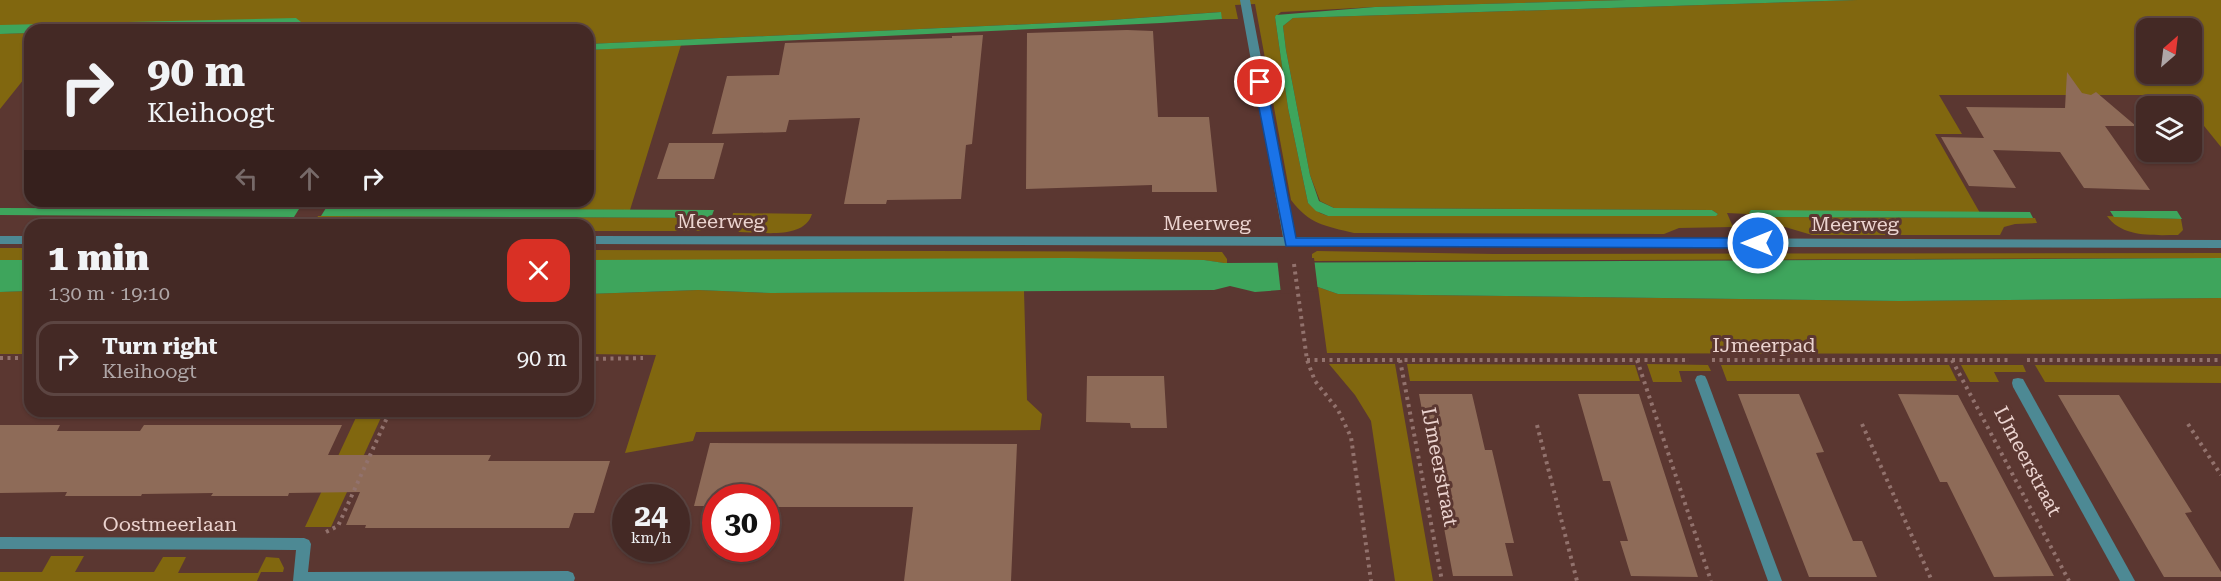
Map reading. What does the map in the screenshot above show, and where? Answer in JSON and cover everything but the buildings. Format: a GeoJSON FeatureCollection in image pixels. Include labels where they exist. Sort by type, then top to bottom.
{"type":"FeatureCollection","features":[{"type":"Feature","properties":{"kind":"street"},"geometry":{"type":"LineString","coordinates":[[1245,0],[1291,248]]}},
{"type":"Feature","properties":{"kind":"street"},"geometry":{"type":"LineString","coordinates":[[0,240],[24,240]]}},
{"type":"Feature","properties":{"kind":"street","name":"Meerweg"},"geometry":{"type":"LineString","coordinates":[[594,240],[1291,248],[2221,244]]}},
{"type":"Feature","properties":{"kind":"street"},"geometry":{"type":"LineString","coordinates":[[1701,380],[1775,581]]}},
{"type":"Feature","properties":{"kind":"street","name":"IJmeerstraat"},"geometry":{"type":"LineString","coordinates":[[2018,382],[2127,581]]}},
{"type":"Feature","properties":{"kind":"street","name":"Oostmeerlaan"},"geometry":{"type":"LineString","coordinates":[[0,543],[304,544]]}},
{"type":"Feature","properties":{"kind":"street"},"geometry":{"type":"LineString","coordinates":[[304,544],[301,580],[567,578]]}},
{"type":"Feature","properties":{"kind":"path"},"geometry":{"type":"LineString","coordinates":[[1291,248],[1307,360],[1314,381],[1338,410],[1351,436],[1371,581]]}},
{"type":"Feature","properties":{"kind":"path"},"geometry":{"type":"LineString","coordinates":[[0,358],[24,358]]}},
{"type":"Feature","properties":{"kind":"path"},"geometry":{"type":"LineString","coordinates":[[594,358],[643,358]]}},
{"type":"Feature","properties":{"kind":"path","name":"IJmeerpad"},"geometry":{"type":"LineString","coordinates":[[1307,360],[1692,360]]}},
{"type":"Feature","properties":{"kind":"path","name":"IJmeerstraat"},"geometry":{"type":"LineString","coordinates":[[1400,360],[1442,581]]}},
{"type":"Feature","properties":{"kind":"path"},"geometry":{"type":"LineString","coordinates":[[1638,360],[1711,581]]}},
{"type":"Feature","properties":{"kind":"path","name":"IJmeerpad"},"geometry":{"type":"LineString","coordinates":[[1702,360],[2221,360]]}},
{"type":"Feature","properties":{"kind":"path","name":"IJmeerstraat"},"geometry":{"type":"LineString","coordinates":[[1952,360],[2069,581]]}},
{"type":"Feature","properties":{"kind":"path"},"geometry":{"type":"LineString","coordinates":[[304,544],[338,526],[387,417]]}},
{"type":"Feature","properties":{"kind":"path"},"geometry":{"type":"LineString","coordinates":[[2188,423],[2221,475]]}},
{"type":"Feature","properties":{"kind":"path"},"geometry":{"type":"LineString","coordinates":[[1862,424],[1932,581]]}},
{"type":"Feature","properties":{"kind":"path"},"geometry":{"type":"LineString","coordinates":[[1537,425],[1577,581]]}},
{"type":"Feature","properties":{"kind":"shaded area"},"geometry":{"type":"Polygon","coordinates":[[[0,0],[1626,0],[1281,12],[1275,17],[1288,108],[1308,203],[1320,213],[1328,216],[1715,216],[1718,214],[1712,210],[1334,208],[1320,201],[1310,175],[1283,26],[1293,18],[1857,0],[2221,0],[2221,147],[2202,123],[2202,96],[1939,95],[1962,134],[1935,134],[1980,213],[1750,211],[1755,217],[2035,218],[2037,223],[2004,227],[2000,235],[1812,235],[1785,227],[1754,227],[1747,214],[1727,213],[1733,227],[1679,228],[1664,234],[1354,233],[1318,223],[1304,214],[1291,200],[1255,4],[1235,5],[1238,19],[1222,19],[1220,12],[1097,21],[594,44],[594,24],[292,24],[293,22],[24,24],[24,28],[0,29],[0,0]]]}},
{"type":"Feature","properties":{"kind":"shaded area"},"geometry":{"type":"Polygon","coordinates":[[[1626,0],[1857,0],[1293,18],[1283,26],[1310,175],[1319,201],[1334,208],[1712,210],[1718,214],[1716,216],[1328,216],[1316,211],[1308,203],[1288,108],[1276,15],[1375,7],[1626,0]]]}},
{"type":"Feature","properties":{"kind":"shaded area"},"geometry":{"type":"Polygon","coordinates":[[[1221,12],[1222,19],[594,50],[594,44],[1097,21],[1221,12]]]}},
{"type":"Feature","properties":{"kind":"shaded area"},"geometry":{"type":"Polygon","coordinates":[[[296,18],[301,22],[300,24],[42,24],[296,18]]]}},
{"type":"Feature","properties":{"kind":"shaded area"},"geometry":{"type":"Polygon","coordinates":[[[24,24],[24,33],[0,34],[0,25],[24,24]]]}},
{"type":"Feature","properties":{"kind":"shaded area"},"geometry":{"type":"Polygon","coordinates":[[[24,33],[24,79],[0,109],[0,34],[24,33]]]}},
{"type":"Feature","properties":{"kind":"shaded area"},"geometry":{"type":"Polygon","coordinates":[[[681,45],[630,210],[348,208],[594,207],[594,50],[681,45]]]}},
{"type":"Feature","properties":{"kind":"shaded area"},"geometry":{"type":"Polygon","coordinates":[[[0,208],[299,209],[294,217],[0,215],[0,208]]]}},
{"type":"Feature","properties":{"kind":"shaded area"},"geometry":{"type":"Polygon","coordinates":[[[326,208],[714,210],[711,218],[321,216],[326,208]]]}},
{"type":"Feature","properties":{"kind":"shaded area"},"geometry":{"type":"Polygon","coordinates":[[[1751,210],[2030,212],[2033,218],[1755,217],[1749,213],[1751,210]]]}},
{"type":"Feature","properties":{"kind":"shaded area"},"geometry":{"type":"Polygon","coordinates":[[[2110,211],[2177,211],[2182,219],[2114,217],[2110,211]]]}},
{"type":"Feature","properties":{"kind":"shaded area"},"geometry":{"type":"Polygon","coordinates":[[[733,213],[812,214],[800,228],[781,233],[770,233],[739,232],[732,219],[733,213]]]}},
{"type":"Feature","properties":{"kind":"shaded area"},"geometry":{"type":"Polygon","coordinates":[[[318,216],[711,218],[701,231],[594,231],[594,219],[316,219],[318,216]]]}},
{"type":"Feature","properties":{"kind":"shaded area"},"geometry":{"type":"Polygon","coordinates":[[[2107,216],[2181,219],[2183,230],[2178,235],[2140,234],[2121,228],[2107,216]]]}},
{"type":"Feature","properties":{"kind":"shaded area"},"geometry":{"type":"Polygon","coordinates":[[[0,248],[24,248],[24,260],[0,260],[0,248]]]}},
{"type":"Feature","properties":{"kind":"shaded area"},"geometry":{"type":"Polygon","coordinates":[[[594,250],[1222,252],[1227,263],[1203,260],[594,261],[594,250]]]}},
{"type":"Feature","properties":{"kind":"shaded area"},"geometry":{"type":"Polygon","coordinates":[[[1317,251],[1494,254],[2221,253],[2221,258],[1312,261],[1312,254],[1317,251]]]}},
{"type":"Feature","properties":{"kind":"shaded area"},"geometry":{"type":"Polygon","coordinates":[[[1068,258],[1204,260],[1224,263],[2221,258],[2221,298],[1899,301],[1338,294],[1318,287],[1255,292],[1230,286],[1214,290],[771,293],[698,290],[594,294],[594,260],[1068,258]]]}},
{"type":"Feature","properties":{"kind":"shaded area"},"geometry":{"type":"Polygon","coordinates":[[[0,260],[24,260],[24,291],[0,292],[0,260]]]}},
{"type":"Feature","properties":{"kind":"shaded area"},"geometry":{"type":"Polygon","coordinates":[[[1318,287],[1338,294],[1899,301],[2221,298],[2221,354],[1327,353],[1318,287]]]}},
{"type":"Feature","properties":{"kind":"shaded area"},"geometry":{"type":"Polygon","coordinates":[[[698,290],[771,293],[1024,291],[1027,400],[1042,414],[1040,430],[696,432],[693,441],[625,453],[656,355],[594,354],[594,294],[698,290]]]}},
{"type":"Feature","properties":{"kind":"shaded area"},"geometry":{"type":"Polygon","coordinates":[[[24,291],[24,354],[0,354],[0,292],[24,291]]]}},
{"type":"Feature","properties":{"kind":"shaded area"},"geometry":{"type":"Polygon","coordinates":[[[1329,364],[1395,364],[1433,581],[1395,581],[1371,421],[1355,395],[1329,364]]]}},
{"type":"Feature","properties":{"kind":"shaded area"},"geometry":{"type":"Polygon","coordinates":[[[1407,364],[1635,365],[1640,381],[1410,381],[1407,364]]]}},
{"type":"Feature","properties":{"kind":"shaded area"},"geometry":{"type":"Polygon","coordinates":[[[1647,364],[1708,365],[1711,371],[1679,371],[1682,382],[1653,382],[1647,364]]]}},
{"type":"Feature","properties":{"kind":"shaded area"},"geometry":{"type":"Polygon","coordinates":[[[1721,365],[1949,365],[1957,381],[1727,381],[1721,365]]]}},
{"type":"Feature","properties":{"kind":"shaded area"},"geometry":{"type":"Polygon","coordinates":[[[1961,365],[2023,365],[2026,372],[1994,372],[1999,382],[1970,382],[1961,365]]]}},
{"type":"Feature","properties":{"kind":"shaded area"},"geometry":{"type":"Polygon","coordinates":[[[2035,365],[2221,366],[2221,383],[2045,382],[2035,365]]]}},
{"type":"Feature","properties":{"kind":"shaded area"},"geometry":{"type":"Polygon","coordinates":[[[356,417],[381,417],[331,527],[305,527],[356,417]]]}},
{"type":"Feature","properties":{"kind":"shaded area"},"geometry":{"type":"Polygon","coordinates":[[[51,556],[84,556],[75,572],[154,572],[163,557],[186,557],[178,573],[258,573],[266,557],[279,558],[284,568],[283,572],[261,572],[257,581],[0,581],[0,572],[42,572],[51,556]]]}},
{"type":"Feature","properties":{"kind":"pier"},"geometry":{"type":"Polygon","coordinates":[[[1277,258],[1314,258],[1318,291],[1281,294],[1277,258]]]}},
{"type":"Feature","properties":{"kind":"route"},"geometry":{"type":"LineString","coordinates":[[1260,82],[1290,243],[1758,243]]}}]}
